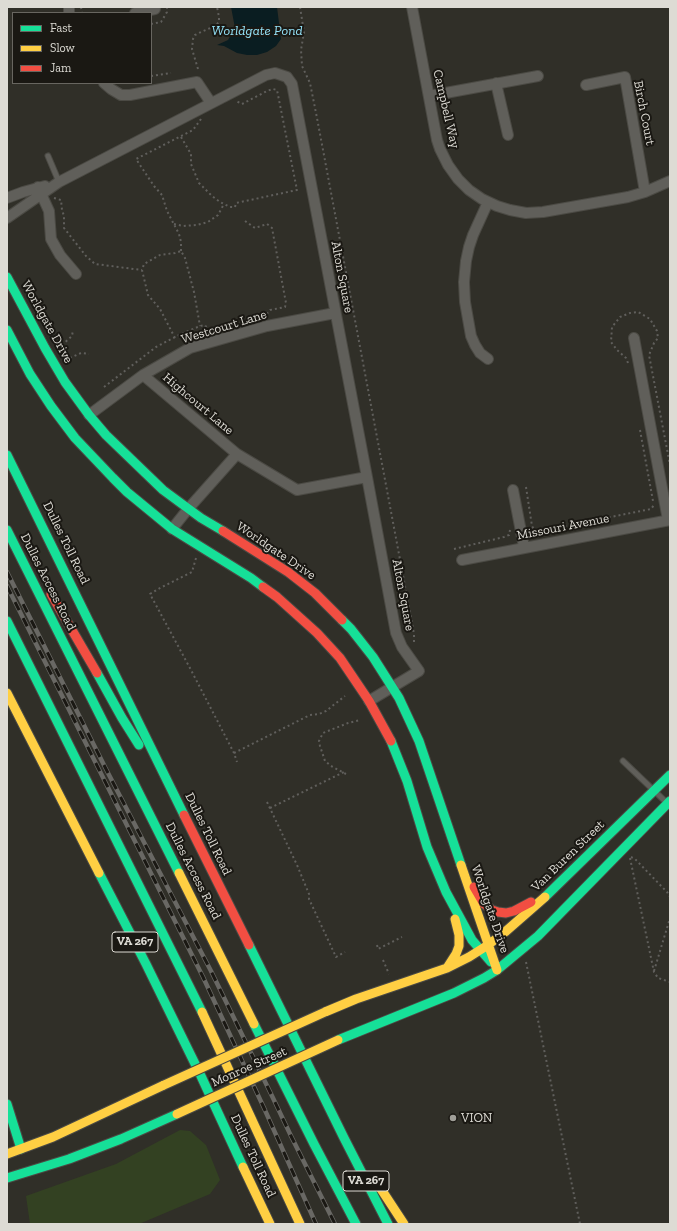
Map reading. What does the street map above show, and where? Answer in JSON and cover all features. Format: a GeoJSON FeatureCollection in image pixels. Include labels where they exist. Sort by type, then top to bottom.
{"type":"FeatureCollection","features":[{"type":"Feature","properties":{"kind":"main road","name":"Worldgate Drive"},"geometry":{"type":"LineString","coordinates":[[7,277],[65,382],[106,435],[163,490],[188,509],[288,572],[315,593],[351,629],[373,657],[392,686],[419,741],[461,866],[484,947],[497,970]]}},
{"type":"Feature","properties":{"kind":"main road","name":"Worldgate Drive"},"geometry":{"type":"LineString","coordinates":[[7,330],[51,406],[75,438],[127,492],[172,529],[264,587],[299,616],[340,658],[369,701],[386,733],[400,764],[427,847],[446,892],[472,940],[484,947]]}},
{"type":"Feature","properties":{"kind":"main road","name":"Dulles Toll Road"},"geometry":{"type":"LineString","coordinates":[[7,455],[344,1138],[388,1224]]}},
{"type":"Feature","properties":{"kind":"main road"},"geometry":{"type":"LineString","coordinates":[[10,527],[32,561]]}},
{"type":"Feature","properties":{"kind":"main road","name":"Dulles Access Road"},"geometry":{"type":"LineString","coordinates":[[10,527],[314,1144],[356,1224]]}},
{"type":"Feature","properties":{"kind":"main road"},"geometry":{"type":"LineString","coordinates":[[46,585],[122,718],[189,825]]}},
{"type":"Feature","properties":{"kind":"main road"},"geometry":{"type":"LineString","coordinates":[[7,621],[192,993],[300,1224]]}},
{"type":"Feature","properties":{"kind":"main road","name":"Dulles Toll Road"},"geometry":{"type":"LineString","coordinates":[[7,693],[146,964],[270,1224]]}},
{"type":"Feature","properties":{"kind":"main road","name":"Van Buren Street"},"geometry":{"type":"LineString","coordinates":[[484,947],[514,925],[558,885],[670,775]]}},
{"type":"Feature","properties":{"kind":"main road"},"geometry":{"type":"LineString","coordinates":[[497,970],[541,933],[669,802]]}},
{"type":"Feature","properties":{"kind":"main road"},"geometry":{"type":"LineString","coordinates":[[461,866],[484,904],[492,910],[498,912],[514,912],[558,885]]}},
{"type":"Feature","properties":{"kind":"main road"},"geometry":{"type":"LineString","coordinates":[[446,892],[460,940],[456,954],[447,968]]}},
{"type":"Feature","properties":{"kind":"main road","name":"Monroe Street"},"geometry":{"type":"LineString","coordinates":[[7,1154],[69,1130],[325,1012],[356,999],[447,968],[484,947]]}},
{"type":"Feature","properties":{"kind":"main road","name":"Monroe Street"},"geometry":{"type":"LineString","coordinates":[[7,1178],[69,1160],[121,1139],[338,1040],[454,993],[497,970]]}},
{"type":"Feature","properties":{"kind":"main road"},"geometry":{"type":"LineString","coordinates":[[7,1104],[22,1149]]}},
{"type":"Feature","properties":{"kind":"main road"},"geometry":{"type":"LineString","coordinates":[[344,1138],[404,1224]]}},
{"type":"Feature","properties":{"kind":"main road"},"geometry":{"type":"LineString","coordinates":[[236,1151],[253,1209]]}},
{"type":"Feature","properties":{"kind":"street"},"geometry":{"type":"LineString","coordinates":[[140,12],[155,9],[154,7]]}},
{"type":"Feature","properties":{"kind":"street","name":"Campbell Way"},"geometry":{"type":"LineString","coordinates":[[412,7],[437,140],[443,157],[448,165],[458,179],[469,190],[488,202],[510,210],[543,212],[645,192],[670,181]]}},
{"type":"Feature","properties":{"kind":"street","name":"Alton Square"},"geometry":{"type":"LineString","coordinates":[[7,218],[59,182],[266,75],[275,72],[287,77],[292,84],[396,633],[402,647],[419,671],[369,701]]}},
{"type":"Feature","properties":{"kind":"street"},"geometry":{"type":"LineString","coordinates":[[429,96],[538,76]]}},
{"type":"Feature","properties":{"kind":"street","name":"Birch Court"},"geometry":{"type":"LineString","coordinates":[[586,85],[625,77],[645,192]]}},
{"type":"Feature","properties":{"kind":"street"},"geometry":{"type":"LineString","coordinates":[[105,84],[111,90],[120,95],[130,95],[197,82],[211,103]]}},
{"type":"Feature","properties":{"kind":"street"},"geometry":{"type":"LineString","coordinates":[[496,83],[508,135]]}},
{"type":"Feature","properties":{"kind":"street","name":"Alton Square"},"geometry":{"type":"LineString","coordinates":[[7,198],[23,192],[44,193]]}},
{"type":"Feature","properties":{"kind":"street"},"geometry":{"type":"LineString","coordinates":[[44,193],[49,211],[51,239],[60,255],[76,274]]}},
{"type":"Feature","properties":{"kind":"street"},"geometry":{"type":"LineString","coordinates":[[488,202],[473,235],[469,248],[464,282],[465,302],[472,336],[480,353],[488,359]]}},
{"type":"Feature","properties":{"kind":"street","name":"Westcourt Lane"},"geometry":{"type":"LineString","coordinates":[[89,414],[143,375],[190,348],[267,326],[335,313]]}},
{"type":"Feature","properties":{"kind":"street"},"geometry":{"type":"LineString","coordinates":[[634,338],[669,520]]}},
{"type":"Feature","properties":{"kind":"street","name":"Highcourt Lane"},"geometry":{"type":"LineString","coordinates":[[143,375],[237,454],[297,490],[367,477]]}},
{"type":"Feature","properties":{"kind":"street","name":"Highcourt Lane"},"geometry":{"type":"LineString","coordinates":[[172,529],[237,454]]}},
{"type":"Feature","properties":{"kind":"street"},"geometry":{"type":"LineString","coordinates":[[513,490],[524,547]]}},
{"type":"Feature","properties":{"kind":"street","name":"Missouri Avenue"},"geometry":{"type":"LineString","coordinates":[[462,560],[669,520]]}},
{"type":"Feature","properties":{"kind":"lane"},"geometry":{"type":"LineString","coordinates":[[48,156],[59,182]]}},
{"type":"Feature","properties":{"kind":"lane"},"geometry":{"type":"LineString","coordinates":[[623,761],[669,802]]}},
{"type":"Feature","properties":{"kind":"path"},"geometry":{"type":"LineString","coordinates":[[152,24],[161,22],[168,12],[167,7]]}},
{"type":"Feature","properties":{"kind":"path"},"geometry":{"type":"LineString","coordinates":[[198,68],[192,49],[193,39],[196,35],[219,22],[217,7]]}},
{"type":"Feature","properties":{"kind":"path"},"geometry":{"type":"LineString","coordinates":[[300,7],[304,32],[301,50],[302,66],[310,82],[414,634],[414,646],[412,651],[407,654]]}},
{"type":"Feature","properties":{"kind":"path"},"geometry":{"type":"LineString","coordinates":[[152,76],[171,73]]}},
{"type":"Feature","properties":{"kind":"path"},"geometry":{"type":"LineString","coordinates":[[181,137],[191,154],[192,164],[199,183],[212,196],[230,207],[235,207],[236,203],[297,190],[277,90],[273,89],[267,91],[242,104],[233,100]]}},
{"type":"Feature","properties":{"kind":"path"},"geometry":{"type":"LineString","coordinates":[[200,326],[186,258],[181,251],[181,242],[167,211],[162,195],[154,186],[136,159],[193,130],[202,116]]}},
{"type":"Feature","properties":{"kind":"path"},"geometry":{"type":"LineString","coordinates":[[44,193],[61,200],[64,216],[64,228],[86,256],[95,264],[142,270]]}},
{"type":"Feature","properties":{"kind":"path"},"geometry":{"type":"LineString","coordinates":[[174,224],[183,226],[197,225],[208,222],[218,215],[224,204]]}},
{"type":"Feature","properties":{"kind":"path"},"geometry":{"type":"LineString","coordinates":[[245,221],[255,228],[267,224],[272,228],[286,304],[285,307],[270,310],[263,318]]}},
{"type":"Feature","properties":{"kind":"path"},"geometry":{"type":"LineString","coordinates":[[174,338],[160,309],[148,295],[142,270],[144,264],[160,255],[181,251]]}},
{"type":"Feature","properties":{"kind":"path"},"geometry":{"type":"LineString","coordinates":[[628,364],[626,358],[611,342],[612,327],[620,317],[638,312],[650,319],[657,331],[658,338],[649,355],[670,465]]}},
{"type":"Feature","properties":{"kind":"path"},"geometry":{"type":"LineString","coordinates":[[104,387],[156,347],[200,326],[205,325],[209,332],[216,330]]}},
{"type":"Feature","properties":{"kind":"path"},"geometry":{"type":"LineString","coordinates":[[62,345],[72,336],[73,330]]}},
{"type":"Feature","properties":{"kind":"path"},"geometry":{"type":"LineString","coordinates":[[70,358],[81,353],[89,354]]}},
{"type":"Feature","properties":{"kind":"path"},"geometry":{"type":"LineString","coordinates":[[526,487],[532,526],[534,530],[540,531],[651,509],[655,506],[639,426]]}},
{"type":"Feature","properties":{"kind":"path"},"geometry":{"type":"LineString","coordinates":[[454,549],[509,535],[509,526]]}},
{"type":"Feature","properties":{"kind":"path"},"geometry":{"type":"LineString","coordinates":[[197,557],[192,572],[150,594],[234,753],[237,762]]}},
{"type":"Feature","properties":{"kind":"path"},"geometry":{"type":"LineString","coordinates":[[234,753],[310,715],[319,714],[326,711],[345,696]]}},
{"type":"Feature","properties":{"kind":"path"},"geometry":{"type":"LineString","coordinates":[[270,808],[345,773],[331,766],[325,761],[319,741],[323,733],[360,720]]}},
{"type":"Feature","properties":{"kind":"path"},"geometry":{"type":"LineString","coordinates":[[267,802],[297,865],[309,894],[309,900],[336,957],[345,952]]}},
{"type":"Feature","properties":{"kind":"path"},"geometry":{"type":"LineString","coordinates":[[670,897],[669,894],[635,859],[630,856],[654,972],[656,977],[670,982]]}},
{"type":"Feature","properties":{"kind":"path"},"geometry":{"type":"LineString","coordinates":[[654,972],[670,918]]}},
{"type":"Feature","properties":{"kind":"path"},"geometry":{"type":"LineString","coordinates":[[377,945],[378,949],[402,937]]}},
{"type":"Feature","properties":{"kind":"path"},"geometry":{"type":"LineString","coordinates":[[383,960],[389,974]]}},
{"type":"Feature","properties":{"kind":"path"},"geometry":{"type":"LineString","coordinates":[[526,962],[580,1224]]}},
{"type":"Feature","properties":{"kind":"green space"},"geometry":{"type":"Polygon","coordinates":[[[180,1130],[190,1131],[206,1145],[220,1180],[210,1194],[139,1224],[30,1224],[26,1196],[116,1164],[180,1130]]]}},
{"type":"Feature","properties":{"kind":"water","name":"Worldgate Pond"},"geometry":{"type":"Polygon","coordinates":[[[231,7],[277,7],[281,39],[276,46],[267,52],[257,55],[247,55],[237,53],[224,46],[217,45],[228,40],[235,28],[231,7]]]}},
{"type":"Feature","properties":{"kind":"railway"},"geometry":{"type":"LineString","coordinates":[[7,572],[108,773],[211,971],[335,1224]]}},
{"type":"Feature","properties":{"kind":"railway"},"geometry":{"type":"LineString","coordinates":[[7,586],[203,977],[316,1224]]}},
{"type":"Feature","properties":{"kind":"traffic: fast"},"geometry":{"type":"LineString","coordinates":[[7,277],[65,382],[89,415],[106,435],[163,490],[201,518],[223,531]]}},
{"type":"Feature","properties":{"kind":"traffic: fast"},"geometry":{"type":"LineString","coordinates":[[7,330],[30,374],[51,406],[75,438],[113,478],[127,492],[172,529],[263,587]]}},
{"type":"Feature","properties":{"kind":"traffic: fast"},"geometry":{"type":"LineString","coordinates":[[7,455],[184,815]]}},
{"type":"Feature","properties":{"kind":"traffic: fast"},"geometry":{"type":"LineString","coordinates":[[7,530],[179,873]]}},
{"type":"Feature","properties":{"kind":"traffic: fast"},"geometry":{"type":"LineString","coordinates":[[342,620],[373,657],[399,698],[419,741],[461,865]]}},
{"type":"Feature","properties":{"kind":"traffic: fast"},"geometry":{"type":"LineString","coordinates":[[7,621],[202,1012]]}},
{"type":"Feature","properties":{"kind":"traffic: fast"},"geometry":{"type":"LineString","coordinates":[[97,673],[139,745]]}},
{"type":"Feature","properties":{"kind":"traffic: fast"},"geometry":{"type":"LineString","coordinates":[[391,741],[407,781],[427,847],[446,892],[472,940],[491,962]]}},
{"type":"Feature","properties":{"kind":"traffic: fast"},"geometry":{"type":"LineString","coordinates":[[545,897],[670,775]]}},
{"type":"Feature","properties":{"kind":"traffic: fast"},"geometry":{"type":"LineString","coordinates":[[338,1040],[454,993],[497,970],[538,936],[670,801]]}},
{"type":"Feature","properties":{"kind":"traffic: fast"},"geometry":{"type":"LineString","coordinates":[[99,873],[201,1076],[243,1167]]}},
{"type":"Feature","properties":{"kind":"traffic: fast"},"geometry":{"type":"LineString","coordinates":[[249,945],[388,1224]]}},
{"type":"Feature","properties":{"kind":"traffic: fast"},"geometry":{"type":"LineString","coordinates":[[254,1024],[356,1224]]}},
{"type":"Feature","properties":{"kind":"traffic: fast"},"geometry":{"type":"LineString","coordinates":[[7,1104],[21,1149]]}},
{"type":"Feature","properties":{"kind":"traffic: fast"},"geometry":{"type":"LineString","coordinates":[[7,1178],[69,1159],[121,1139],[177,1114]]}},
{"type":"Feature","properties":{"kind":"traffic: slow"},"geometry":{"type":"LineString","coordinates":[[7,693],[99,873]]}},
{"type":"Feature","properties":{"kind":"traffic: slow"},"geometry":{"type":"LineString","coordinates":[[461,865],[497,970]]}},
{"type":"Feature","properties":{"kind":"traffic: slow"},"geometry":{"type":"LineString","coordinates":[[179,873],[254,1024]]}},
{"type":"Feature","properties":{"kind":"traffic: slow"},"geometry":{"type":"LineString","coordinates":[[325,1012],[356,999],[447,968],[469,957],[505,932],[545,897]]}},
{"type":"Feature","properties":{"kind":"traffic: slow"},"geometry":{"type":"LineString","coordinates":[[447,968],[459,946],[459,935],[455,919]]}},
{"type":"Feature","properties":{"kind":"traffic: slow"},"geometry":{"type":"LineString","coordinates":[[202,1012],[300,1224]]}},
{"type":"Feature","properties":{"kind":"traffic: slow"},"geometry":{"type":"LineString","coordinates":[[164,1085],[325,1012]]}},
{"type":"Feature","properties":{"kind":"traffic: slow"},"geometry":{"type":"LineString","coordinates":[[177,1114],[338,1040]]}},
{"type":"Feature","properties":{"kind":"traffic: slow"},"geometry":{"type":"LineString","coordinates":[[7,1154],[53,1137],[164,1085]]}},
{"type":"Feature","properties":{"kind":"traffic: slow"},"geometry":{"type":"LineString","coordinates":[[243,1167],[270,1224]]}},
{"type":"Feature","properties":{"kind":"traffic: slow"},"geometry":{"type":"LineString","coordinates":[[381,1189],[404,1224]]}},
{"type":"Feature","properties":{"kind":"traffic: jam"},"geometry":{"type":"LineString","coordinates":[[223,531],[288,572],[315,593],[342,620]]}},
{"type":"Feature","properties":{"kind":"traffic: jam"},"geometry":{"type":"LineString","coordinates":[[263,587],[277,597],[317,633],[340,658],[369,701],[391,741]]}},
{"type":"Feature","properties":{"kind":"traffic: jam"},"geometry":{"type":"LineString","coordinates":[[51,594],[97,673]]}},
{"type":"Feature","properties":{"kind":"traffic: jam"},"geometry":{"type":"LineString","coordinates":[[184,815],[249,945]]}},
{"type":"Feature","properties":{"kind":"traffic: jam"},"geometry":{"type":"LineString","coordinates":[[474,887],[484,904],[492,910],[498,912],[506,913],[514,911],[531,902]]}},
{"type":"Feature","properties":{"kind":"place","name":"VION"},"geometry":{"type":"Point","coordinates":[453,1118]}}]}
